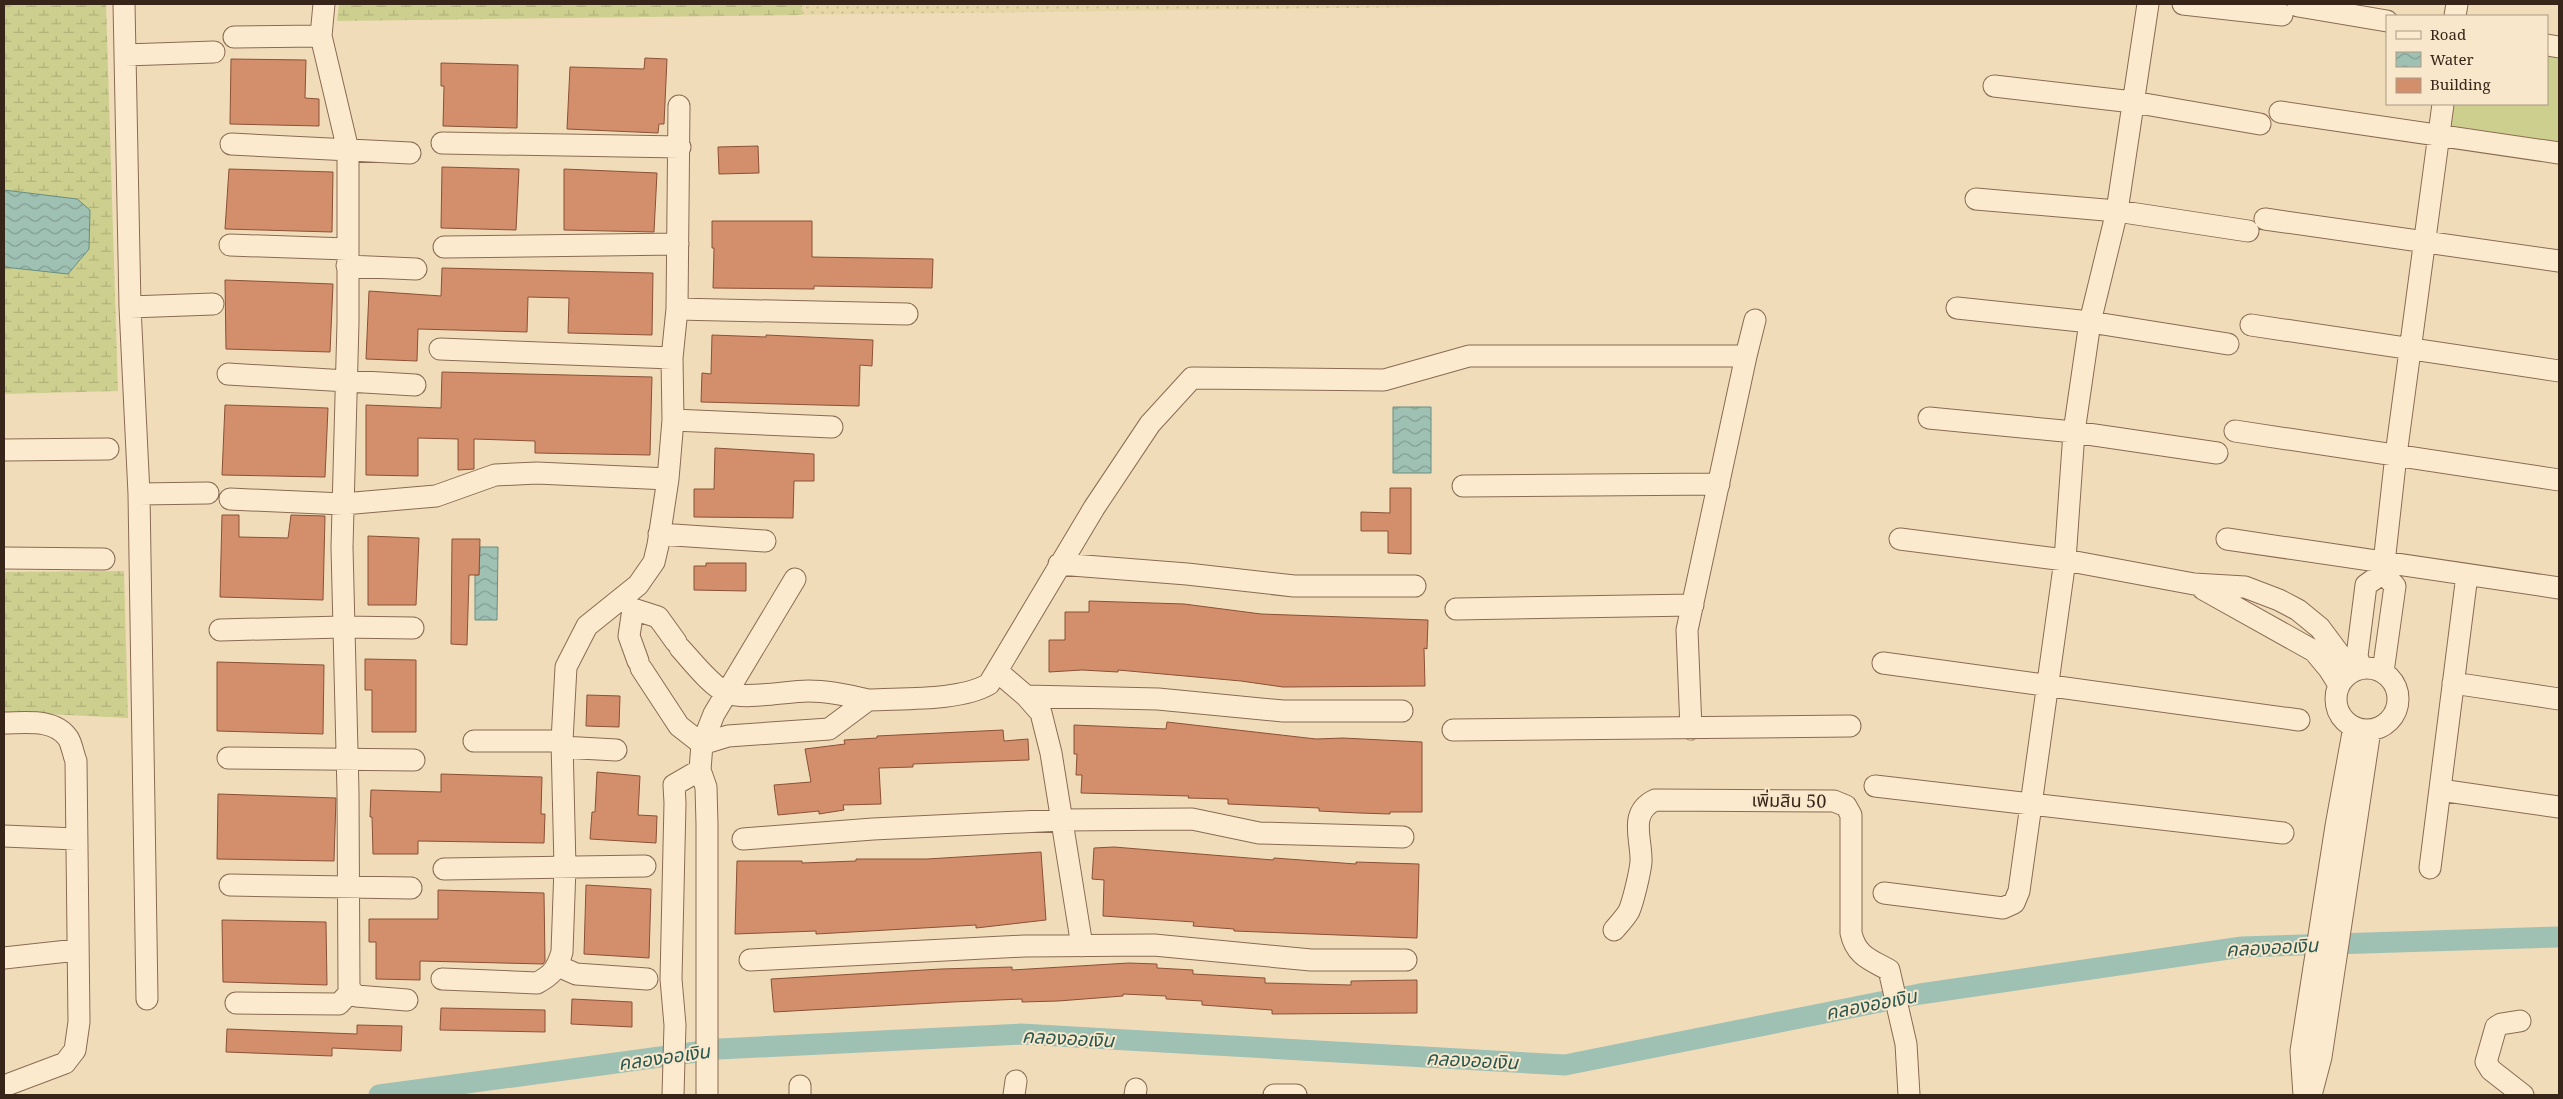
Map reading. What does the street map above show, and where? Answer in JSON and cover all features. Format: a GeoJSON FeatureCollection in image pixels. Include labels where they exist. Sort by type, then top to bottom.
{"type":"FeatureCollection","features":[{"type":"Feature","properties":{"kind":"street"},"geometry":{"type":"LineString","coordinates":[[124,4],[130,307],[139,494],[147,999]]}},
{"type":"Feature","properties":{"kind":"street"},"geometry":{"type":"LineString","coordinates":[[324,4],[321,36],[348,150],[342,627],[347,758],[347,968],[349,988],[356,996],[407,1000]]}},
{"type":"Feature","properties":{"kind":"street"},"geometry":{"type":"LineString","coordinates":[[1884,894],[2003,908],[2014,902],[2019,891],[2065,560],[2074,432],[2090,322],[2117,211],[2148,4]]}},
{"type":"Feature","properties":{"kind":"street"},"geometry":{"type":"LineString","coordinates":[[2183,4],[2290,11],[2386,21]]}},
{"type":"Feature","properties":{"kind":"street"},"geometry":{"type":"LineString","coordinates":[[234,37],[321,36]]}},
{"type":"Feature","properties":{"kind":"street"},"geometry":{"type":"LineString","coordinates":[[125,55],[214,52]]}},
{"type":"Feature","properties":{"kind":"street"},"geometry":{"type":"LineString","coordinates":[[1994,86],[2133,102],[2260,124]]}},
{"type":"Feature","properties":{"kind":"street"},"geometry":{"type":"LineString","coordinates":[[2383,672],[2395,586],[2384,568],[2396,455],[2443,105]]}},
{"type":"Feature","properties":{"kind":"street"},"geometry":{"type":"LineString","coordinates":[[679,106],[677,309],[672,358],[673,420],[668,479],[654,562],[628,603],[629,636],[640,664],[679,726],[702,744]]}},
{"type":"Feature","properties":{"kind":"street"},"geometry":{"type":"LineString","coordinates":[[2280,112],[2559,153]]}},
{"type":"Feature","properties":{"kind":"street"},"geometry":{"type":"LineString","coordinates":[[442,143],[680,147]]}},
{"type":"Feature","properties":{"kind":"street"},"geometry":{"type":"LineString","coordinates":[[231,144],[410,153]]}},
{"type":"Feature","properties":{"kind":"street"},"geometry":{"type":"LineString","coordinates":[[1976,198],[2117,211],[2248,231]]}},
{"type":"Feature","properties":{"kind":"street"},"geometry":{"type":"LineString","coordinates":[[2266,219],[2559,261]]}},
{"type":"Feature","properties":{"kind":"street"},"geometry":{"type":"LineString","coordinates":[[444,247],[678,244]]}},
{"type":"Feature","properties":{"kind":"street"},"geometry":{"type":"LineString","coordinates":[[230,245],[348,257],[416,269]]}},
{"type":"Feature","properties":{"kind":"street"},"geometry":{"type":"LineString","coordinates":[[130,307],[213,304]]}},
{"type":"Feature","properties":{"kind":"street"},"geometry":{"type":"LineString","coordinates":[[1957,308],[2090,322],[2228,344]]}},
{"type":"Feature","properties":{"kind":"street"},"geometry":{"type":"LineString","coordinates":[[677,309],[907,314]]}},
{"type":"Feature","properties":{"kind":"street"},"geometry":{"type":"LineString","coordinates":[[1690,729],[1687,630],[1755,320]]}},
{"type":"Feature","properties":{"kind":"street"},"geometry":{"type":"LineString","coordinates":[[2251,325],[2559,371]]}},
{"type":"Feature","properties":{"kind":"street"},"geometry":{"type":"LineString","coordinates":[[440,349],[672,358]]}},
{"type":"Feature","properties":{"kind":"street"},"geometry":{"type":"LineString","coordinates":[[628,603],[658,617],[678,645],[705,675],[728,693],[752,695],[807,691],[838,693],[868,700],[976,692],[989,684],[998,672],[1060,564],[1150,424],[1192,378],[1384,380],[1469,356],[1746,356]]}},
{"type":"Feature","properties":{"kind":"street"},"geometry":{"type":"LineString","coordinates":[[228,374],[415,385]]}},
{"type":"Feature","properties":{"kind":"street"},"geometry":{"type":"LineString","coordinates":[[1929,418],[2074,432],[2217,453]]}},
{"type":"Feature","properties":{"kind":"street"},"geometry":{"type":"LineString","coordinates":[[673,420],[832,427]]}},
{"type":"Feature","properties":{"kind":"street"},"geometry":{"type":"LineString","coordinates":[[2235,431],[2559,480]]}},
{"type":"Feature","properties":{"kind":"street"},"geometry":{"type":"LineString","coordinates":[[4,450],[108,449]]}},
{"type":"Feature","properties":{"kind":"street"},"geometry":{"type":"LineString","coordinates":[[230,499],[343,504],[436,496],[494,475],[538,473],[668,479]]}},
{"type":"Feature","properties":{"kind":"street"},"geometry":{"type":"LineString","coordinates":[[1463,486],[1719,484]]}},
{"type":"Feature","properties":{"kind":"street"},"geometry":{"type":"LineString","coordinates":[[139,494],[208,493]]}},
{"type":"Feature","properties":{"kind":"street"},"geometry":{"type":"LineString","coordinates":[[659,534],[765,541]]}},
{"type":"Feature","properties":{"kind":"street"},"geometry":{"type":"LineString","coordinates":[[1900,538],[2065,560],[2194,584],[2245,587],[2285,603],[2320,628],[2351,675]]}},
{"type":"Feature","properties":{"kind":"street"},"geometry":{"type":"LineString","coordinates":[[2226,539],[2384,568],[2467,575],[2559,588]]}},
{"type":"Feature","properties":{"kind":"street"},"geometry":{"type":"LineString","coordinates":[[4,558],[104,559]]}},
{"type":"Feature","properties":{"kind":"street"},"geometry":{"type":"LineString","coordinates":[[1060,564],[1187,574],[1294,586],[1415,586]]}},
{"type":"Feature","properties":{"kind":"street"},"geometry":{"type":"LineString","coordinates":[[2194,584],[2237,606],[2314,651],[2329,668],[2351,675],[2375,668],[2383,672],[2395,684],[2398,694],[2395,715],[2388,723],[2362,729],[2340,714],[2336,705],[2351,675],[2357,656],[2366,585],[2384,568]]}},
{"type":"Feature","properties":{"kind":"street"},"geometry":{"type":"LineString","coordinates":[[2430,868],[2467,575]]}},
{"type":"Feature","properties":{"kind":"street"},"geometry":{"type":"LineString","coordinates":[[707,1086],[706,787],[700,770],[702,744],[714,714],[795,579]]}},
{"type":"Feature","properties":{"kind":"street"},"geometry":{"type":"LineString","coordinates":[[442,979],[537,983],[550,976],[558,966],[562,952],[565,867],[562,744],[566,667],[587,626],[628,603]]}},
{"type":"Feature","properties":{"kind":"street"},"geometry":{"type":"LineString","coordinates":[[1456,609],[1693,605]]}},
{"type":"Feature","properties":{"kind":"street"},"geometry":{"type":"LineString","coordinates":[[220,630],[342,627],[413,628]]}},
{"type":"Feature","properties":{"kind":"street"},"geometry":{"type":"LineString","coordinates":[[1883,663],[2048,684],[2299,720]]}},
{"type":"Feature","properties":{"kind":"street"},"geometry":{"type":"LineString","coordinates":[[998,672],[1026,696],[1041,713],[1051,754],[1082,946]]}},
{"type":"Feature","properties":{"kind":"street"},"geometry":{"type":"LineString","coordinates":[[2454,683],[2559,699]]}},
{"type":"Feature","properties":{"kind":"street"},"geometry":{"type":"LineString","coordinates":[[1026,696],[1158,699],[1283,711],[1402,711]]}},
{"type":"Feature","properties":{"kind":"street"},"geometry":{"type":"LineString","coordinates":[[702,744],[728,736],[829,729],[868,700]]}},
{"type":"Feature","properties":{"kind":"street"},"geometry":{"type":"LineString","coordinates":[[4,723],[39,722],[58,728],[68,739],[76,761],[79,1022],[75,1050],[65,1063],[4,1086]]}},
{"type":"Feature","properties":{"kind":"street"},"geometry":{"type":"LineString","coordinates":[[1453,730],[1850,726]]}},
{"type":"Feature","properties":{"kind":"street"},"geometry":{"type":"LineString","coordinates":[[2304,1095],[2301,1051],[2345,827],[2362,729]]}},
{"type":"Feature","properties":{"kind":"street"},"geometry":{"type":"LineString","coordinates":[[474,741],[562,744],[616,750]]}},
{"type":"Feature","properties":{"kind":"street"},"geometry":{"type":"LineString","coordinates":[[228,758],[414,760]]}},
{"type":"Feature","properties":{"kind":"street"},"geometry":{"type":"LineString","coordinates":[[673,1085],[676,1025],[671,980],[674,785],[700,770]]}},
{"type":"Feature","properties":{"kind":"street"},"geometry":{"type":"LineString","coordinates":[[1875,786],[2283,833]]}},
{"type":"Feature","properties":{"kind":"street"},"geometry":{"type":"LineString","coordinates":[[2440,790],[2559,807]]}},
{"type":"Feature","properties":{"kind":"street","name":"เพิ่มสิน 50"},"geometry":{"type":"LineString","coordinates":[[1614,930],[1629,910],[1641,863],[1638,831],[1639,816],[1645,805],[1654,800],[1834,801],[1846,806],[1851,815],[1851,934],[1854,946],[1863,955],[1889,970],[1906,1044],[1909,1095]]}},
{"type":"Feature","properties":{"kind":"street"},"geometry":{"type":"LineString","coordinates":[[743,839],[873,828],[1062,820],[1192,819],[1259,834],[1403,837]]}},
{"type":"Feature","properties":{"kind":"street"},"geometry":{"type":"LineString","coordinates":[[2311,1095],[2321,1057],[2345,827]]}},
{"type":"Feature","properties":{"kind":"street"},"geometry":{"type":"LineString","coordinates":[[4,836],[76,839]]}},
{"type":"Feature","properties":{"kind":"street"},"geometry":{"type":"LineString","coordinates":[[444,869],[645,866]]}},
{"type":"Feature","properties":{"kind":"street"},"geometry":{"type":"LineString","coordinates":[[230,885],[411,888]]}},
{"type":"Feature","properties":{"kind":"street"},"geometry":{"type":"LineString","coordinates":[[750,960],[1024,946],[1154,945],[1311,960],[1406,960]]}},
{"type":"Feature","properties":{"kind":"street"},"geometry":{"type":"LineString","coordinates":[[4,958],[77,950]]}},
{"type":"Feature","properties":{"kind":"street"},"geometry":{"type":"LineString","coordinates":[[558,966],[576,974],[647,979]]}},
{"type":"Feature","properties":{"kind":"street"},"geometry":{"type":"LineString","coordinates":[[236,1003],[339,1004],[351,991]]}},
{"type":"Feature","properties":{"kind":"street"},"geometry":{"type":"LineString","coordinates":[[2520,1021],[2500,1024],[2496,1027],[2486,1062],[2491,1070],[2522,1095]]}},
{"type":"Feature","properties":{"kind":"street"},"geometry":{"type":"LineString","coordinates":[[1274,1095],[1296,1095]]}},
{"type":"Feature","properties":{"kind":"shaded area"},"geometry":{"type":"Polygon","coordinates":[[[802,4],[1499,4],[1499,6],[802,15],[802,4]]]}},
{"type":"Feature","properties":{"kind":"green space"},"geometry":{"type":"Polygon","coordinates":[[[4,4],[106,4],[118,391],[4,394],[4,267],[68,273],[77,199],[4,190],[4,4]]]}},
{"type":"Feature","properties":{"kind":"green space"},"geometry":{"type":"Polygon","coordinates":[[[339,4],[802,4],[802,15],[337,21],[339,4]]]}},
{"type":"Feature","properties":{"kind":"green space"},"geometry":{"type":"Polygon","coordinates":[[[2548,56],[2559,58],[2559,142],[2451,126],[2454,105],[2548,105],[2548,56]]]}},
{"type":"Feature","properties":{"kind":"green space"},"geometry":{"type":"Polygon","coordinates":[[[124,571],[128,718],[4,712],[4,572],[124,571]]]}},
{"type":"Feature","properties":{"kind":"water"},"geometry":{"type":"Polygon","coordinates":[[[4,190],[77,199],[90,210],[89,249],[68,274],[4,267],[4,190]]]}},
{"type":"Feature","properties":{"kind":"water"},"geometry":{"type":"Polygon","coordinates":[[[1393,407],[1431,407],[1431,473],[1393,473],[1393,407]]]}},
{"type":"Feature","properties":{"kind":"water"},"geometry":{"type":"Polygon","coordinates":[[[480,547],[498,547],[497,620],[475,620],[475,575],[479,575],[480,547]]]}},
{"type":"Feature","properties":{"kind":"building"},"geometry":{"type":"Polygon","coordinates":[[[645,58],[667,59],[664,124],[659,124],[658,133],[567,129],[570,67],[644,69],[645,58]]]}},
{"type":"Feature","properties":{"kind":"building"},"geometry":{"type":"Polygon","coordinates":[[[231,59],[306,60],[305,98],[319,99],[319,126],[230,124],[231,59]]]}},
{"type":"Feature","properties":{"kind":"building"},"geometry":{"type":"Polygon","coordinates":[[[441,63],[518,65],[517,128],[443,126],[444,86],[441,86],[441,63]]]}},
{"type":"Feature","properties":{"kind":"building"},"geometry":{"type":"Polygon","coordinates":[[[758,146],[759,173],[719,174],[718,147],[758,146]]]}},
{"type":"Feature","properties":{"kind":"building"},"geometry":{"type":"Polygon","coordinates":[[[442,167],[519,169],[516,230],[441,228],[442,167]]]}},
{"type":"Feature","properties":{"kind":"building"},"geometry":{"type":"Polygon","coordinates":[[[229,169],[333,172],[332,232],[225,229],[229,169]]]}},
{"type":"Feature","properties":{"kind":"building"},"geometry":{"type":"Polygon","coordinates":[[[564,169],[657,173],[654,232],[564,230],[564,169]]]}},
{"type":"Feature","properties":{"kind":"building"},"geometry":{"type":"Polygon","coordinates":[[[712,221],[812,221],[812,257],[933,259],[932,288],[814,286],[814,289],[713,288],[714,248],[712,248],[712,221]]]}},
{"type":"Feature","properties":{"kind":"building"},"geometry":{"type":"Polygon","coordinates":[[[442,268],[653,273],[652,335],[568,333],[569,298],[528,297],[527,332],[418,329],[417,361],[366,359],[369,291],[441,296],[442,268]]]}},
{"type":"Feature","properties":{"kind":"building"},"geometry":{"type":"Polygon","coordinates":[[[225,280],[333,284],[330,352],[226,349],[225,280]]]}},
{"type":"Feature","properties":{"kind":"building"},"geometry":{"type":"Polygon","coordinates":[[[712,335],[766,337],[766,335],[873,340],[872,366],[860,365],[859,406],[701,402],[702,373],[711,374],[712,335]]]}},
{"type":"Feature","properties":{"kind":"building"},"geometry":{"type":"Polygon","coordinates":[[[442,372],[652,377],[650,455],[535,453],[535,441],[474,439],[474,469],[458,470],[458,439],[418,438],[418,476],[366,475],[366,405],[441,408],[442,372]]]}},
{"type":"Feature","properties":{"kind":"building"},"geometry":{"type":"Polygon","coordinates":[[[225,405],[328,408],[325,477],[222,475],[225,405]]]}},
{"type":"Feature","properties":{"kind":"building"},"geometry":{"type":"Polygon","coordinates":[[[715,448],[814,454],[814,481],[794,481],[793,518],[694,517],[694,489],[714,489],[715,448]]]}},
{"type":"Feature","properties":{"kind":"building"},"geometry":{"type":"Polygon","coordinates":[[[1390,488],[1411,488],[1411,554],[1388,553],[1388,531],[1361,531],[1361,512],[1390,513],[1390,488]]]}},
{"type":"Feature","properties":{"kind":"building"},"geometry":{"type":"Polygon","coordinates":[[[222,515],[239,515],[239,537],[288,538],[291,515],[325,516],[323,600],[220,597],[222,515]]]}},
{"type":"Feature","properties":{"kind":"building"},"geometry":{"type":"Polygon","coordinates":[[[368,536],[419,538],[416,605],[368,605],[368,536]]]}},
{"type":"Feature","properties":{"kind":"building"},"geometry":{"type":"Polygon","coordinates":[[[452,539],[480,539],[479,575],[469,575],[467,645],[451,644],[452,539]]]}},
{"type":"Feature","properties":{"kind":"building"},"geometry":{"type":"Polygon","coordinates":[[[706,563],[746,563],[746,591],[694,590],[694,566],[706,566],[706,563]]]}},
{"type":"Feature","properties":{"kind":"building"},"geometry":{"type":"Polygon","coordinates":[[[1089,601],[1184,604],[1261,614],[1428,620],[1427,649],[1424,648],[1425,686],[1283,687],[1241,681],[1118,670],[1118,672],[1082,670],[1049,672],[1049,640],[1065,640],[1065,612],[1089,612],[1089,601]]]}},
{"type":"Feature","properties":{"kind":"building"},"geometry":{"type":"Polygon","coordinates":[[[365,659],[416,660],[416,732],[372,732],[372,690],[365,690],[365,659]]]}},
{"type":"Feature","properties":{"kind":"building"},"geometry":{"type":"Polygon","coordinates":[[[217,662],[324,665],[323,734],[217,731],[217,662]]]}},
{"type":"Feature","properties":{"kind":"building"},"geometry":{"type":"Polygon","coordinates":[[[587,695],[620,696],[619,727],[586,726],[587,695]]]}},
{"type":"Feature","properties":{"kind":"building"},"geometry":{"type":"Polygon","coordinates":[[[1167,722],[1316,739],[1343,738],[1422,742],[1422,812],[1390,812],[1390,814],[1319,811],[1319,808],[1228,804],[1228,799],[1188,798],[1189,796],[1081,793],[1082,775],[1076,775],[1077,754],[1074,754],[1074,725],[1166,729],[1167,722]]]}},
{"type":"Feature","properties":{"kind":"building"},"geometry":{"type":"Polygon","coordinates":[[[1003,730],[1004,741],[1028,739],[1029,760],[913,764],[913,767],[879,768],[881,804],[843,805],[844,810],[819,814],[819,811],[778,815],[774,785],[811,782],[805,749],[845,744],[844,740],[877,738],[877,736],[1003,730]]]}},
{"type":"Feature","properties":{"kind":"building"},"geometry":{"type":"Polygon","coordinates":[[[597,772],[640,776],[638,815],[657,816],[656,843],[590,839],[592,812],[595,812],[597,772]]]}},
{"type":"Feature","properties":{"kind":"building"},"geometry":{"type":"Polygon","coordinates":[[[441,774],[542,777],[541,814],[545,814],[544,843],[418,841],[418,854],[373,854],[372,817],[370,817],[371,790],[441,792],[441,774]]]}},
{"type":"Feature","properties":{"kind":"building"},"geometry":{"type":"Polygon","coordinates":[[[218,794],[336,798],[334,861],[217,859],[218,794]]]}},
{"type":"Feature","properties":{"kind":"building"},"geometry":{"type":"Polygon","coordinates":[[[1114,847],[1273,860],[1274,858],[1356,864],[1356,862],[1419,864],[1417,938],[1234,931],[1234,929],[1193,926],[1194,922],[1103,916],[1104,880],[1092,879],[1094,848],[1114,847]]]}},
{"type":"Feature","properties":{"kind":"building"},"geometry":{"type":"Polygon","coordinates":[[[1041,852],[1046,920],[976,928],[976,925],[816,934],[816,931],[735,934],[737,861],[802,861],[802,863],[856,861],[856,859],[927,859],[1041,852]]]}},
{"type":"Feature","properties":{"kind":"building"},"geometry":{"type":"Polygon","coordinates":[[[586,885],[651,889],[649,958],[584,954],[586,885]]]}},
{"type":"Feature","properties":{"kind":"building"},"geometry":{"type":"Polygon","coordinates":[[[438,890],[544,893],[545,961],[543,964],[420,961],[420,980],[376,979],[376,942],[369,942],[369,919],[438,919],[438,890]]]}},
{"type":"Feature","properties":{"kind":"building"},"geometry":{"type":"Polygon","coordinates":[[[222,920],[326,922],[327,985],[223,982],[222,920]]]}},
{"type":"Feature","properties":{"kind":"building"},"geometry":{"type":"Polygon","coordinates":[[[1129,963],[1157,964],[1157,968],[1193,970],[1193,974],[1265,978],[1265,983],[1351,985],[1351,981],[1417,980],[1417,1013],[1272,1014],[1272,1010],[1202,1005],[1202,1001],[1166,999],[1166,996],[1123,994],[1123,996],[1058,1001],[1022,1002],[1022,999],[774,1012],[771,979],[941,969],[1012,967],[1012,970],[1129,963]]]}},
{"type":"Feature","properties":{"kind":"building"},"geometry":{"type":"Polygon","coordinates":[[[572,999],[632,1002],[632,1027],[571,1024],[572,999]]]}},
{"type":"Feature","properties":{"kind":"building"},"geometry":{"type":"Polygon","coordinates":[[[441,1008],[545,1010],[545,1032],[440,1030],[441,1008]]]}},
{"type":"Feature","properties":{"kind":"building"},"geometry":{"type":"Polygon","coordinates":[[[357,1025],[402,1026],[401,1051],[332,1048],[332,1056],[226,1052],[227,1029],[357,1034],[357,1025]]]}},
{"type":"Feature","properties":{"kind":"waterway","name":"คลองออเงิน"},"geometry":{"type":"LineString","coordinates":[[379,1095],[719,1049],[1021,1034],[1565,1065],[1920,994],[2242,947],[2559,937]]}}]}
